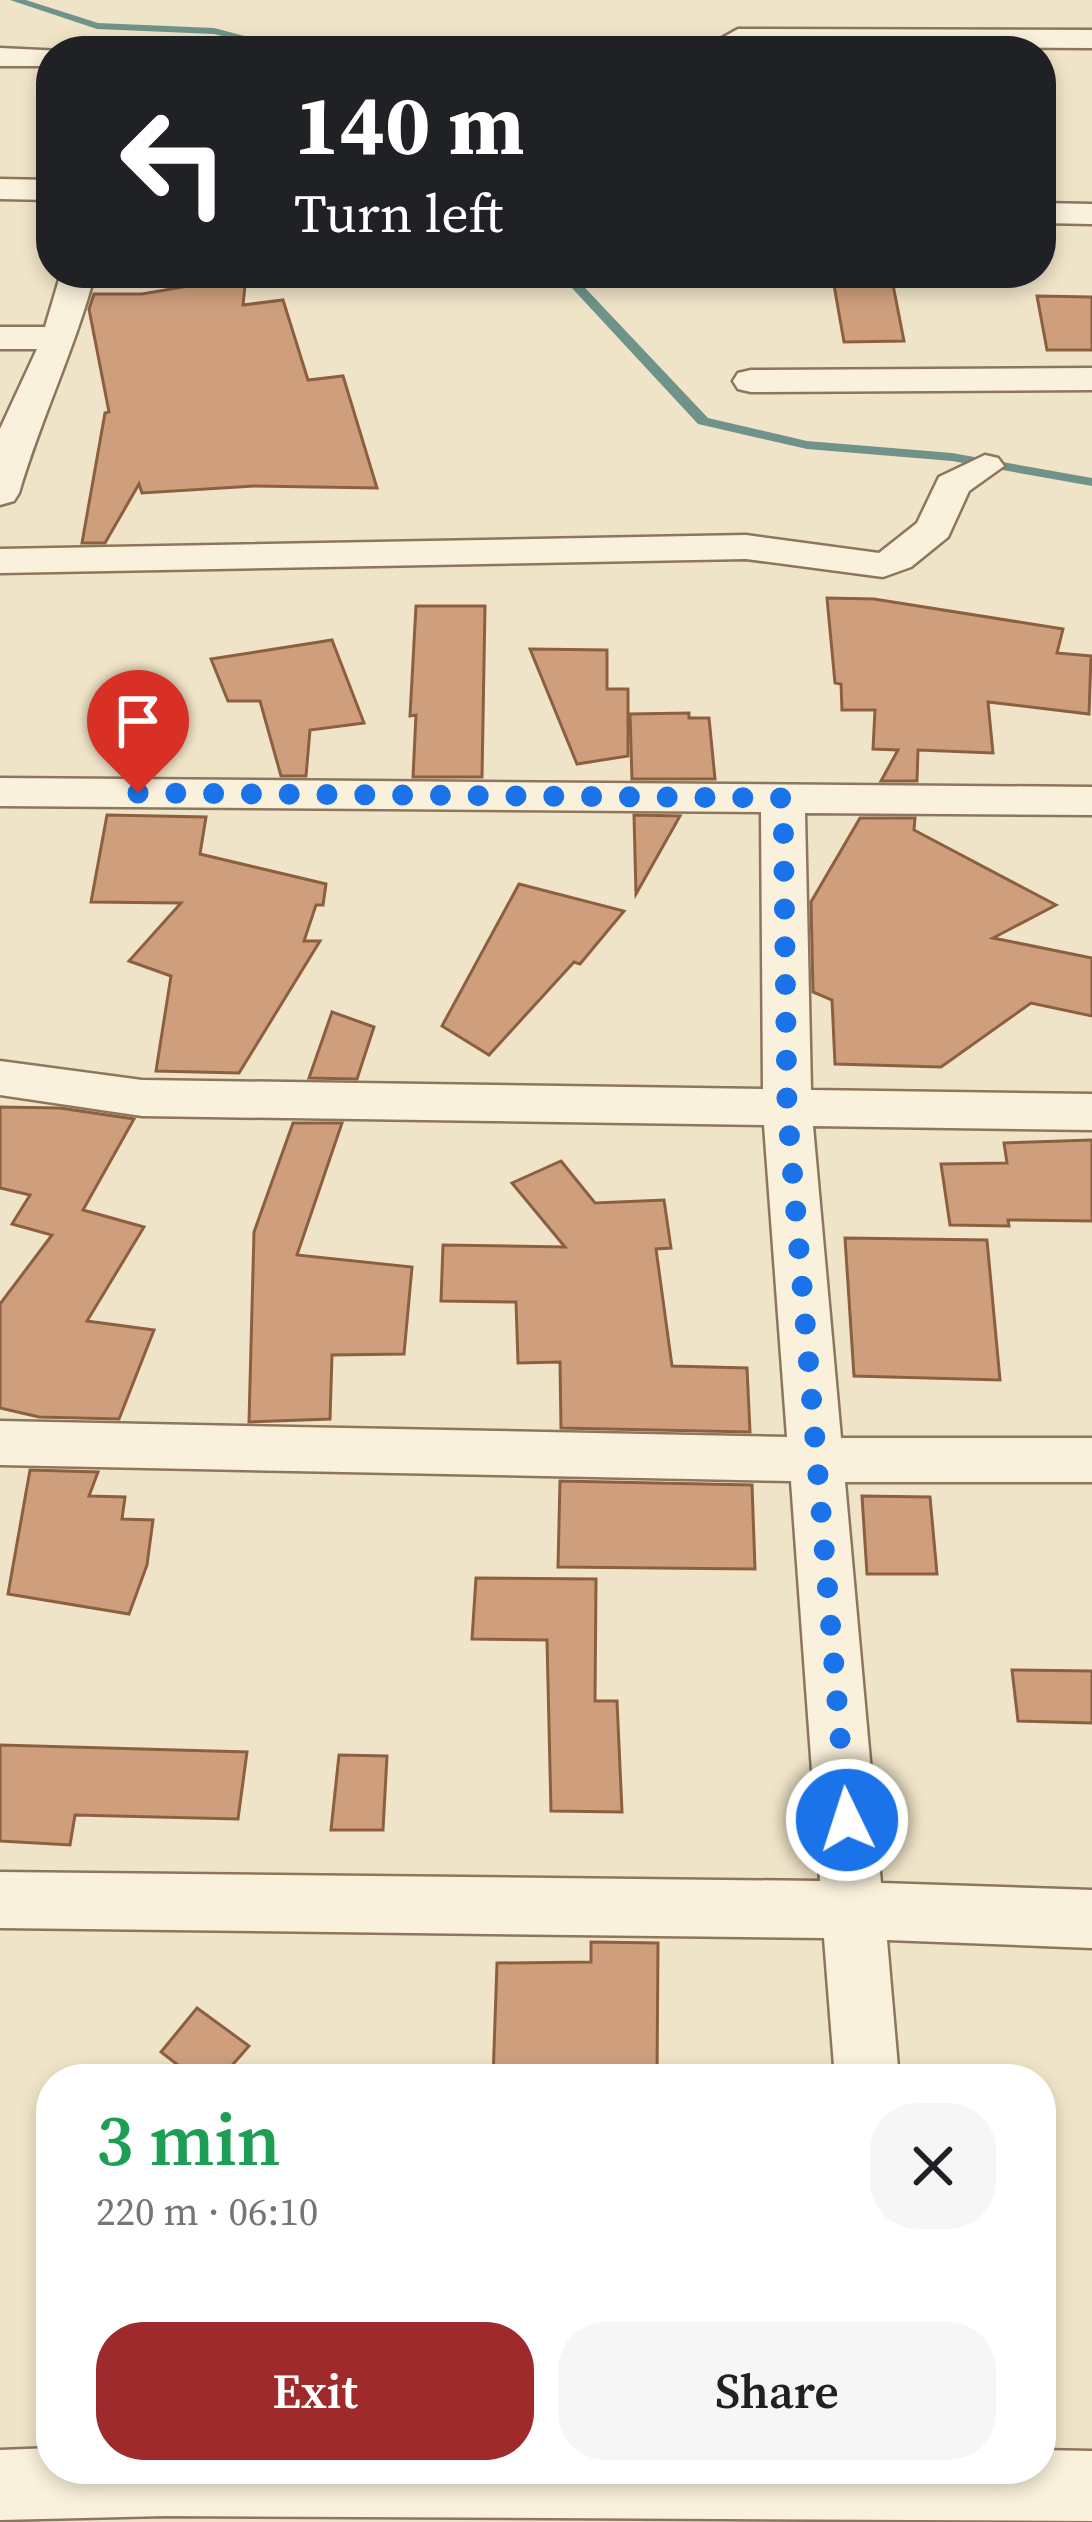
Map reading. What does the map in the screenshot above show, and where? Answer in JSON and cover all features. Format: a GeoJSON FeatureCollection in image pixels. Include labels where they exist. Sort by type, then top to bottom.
{"type":"FeatureCollection","features":[{"type":"Feature","properties":{"kind":"street"},"geometry":{"type":"LineString","coordinates":[[732,0],[738,36]]}},
{"type":"Feature","properties":{"kind":"street"},"geometry":{"type":"LineString","coordinates":[[1056,40],[1092,39]]}},
{"type":"Feature","properties":{"kind":"street"},"geometry":{"type":"LineString","coordinates":[[0,57],[36,57]]}},
{"type":"Feature","properties":{"kind":"street"},"geometry":{"type":"LineString","coordinates":[[0,189],[36,190]]}},
{"type":"Feature","properties":{"kind":"street"},"geometry":{"type":"LineString","coordinates":[[1056,213],[1092,214]]}},
{"type":"Feature","properties":{"kind":"street"},"geometry":{"type":"LineString","coordinates":[[0,493],[19,428],[61,338],[74,288]]}},
{"type":"Feature","properties":{"kind":"street"},"geometry":{"type":"LineString","coordinates":[[0,338],[61,338]]}},
{"type":"Feature","properties":{"kind":"street"},"geometry":{"type":"LineString","coordinates":[[751,381],[1092,380]]}},
{"type":"Feature","properties":{"kind":"street"},"geometry":{"type":"LineString","coordinates":[[0,561],[746,547],[883,565],[934,529],[952,485],[985,466]]}},
{"type":"Feature","properties":{"kind":"street"},"geometry":{"type":"LineString","coordinates":[[0,791],[1092,801]]}},
{"type":"Feature","properties":{"kind":"street"},"geometry":{"type":"LineString","coordinates":[[783,798],[787,1107],[866,2064]]}},
{"type":"Feature","properties":{"kind":"street"},"geometry":{"type":"LineString","coordinates":[[0,1078],[142,1098],[1092,1112]]}},
{"type":"Feature","properties":{"kind":"street"},"geometry":{"type":"LineString","coordinates":[[0,1443],[819,1460],[1092,1460]]}},
{"type":"Feature","properties":{"kind":"street"},"geometry":{"type":"LineString","coordinates":[[0,1900],[854,1910],[1092,1919]]}},
{"type":"Feature","properties":{"kind":"street"},"geometry":{"type":"LineString","coordinates":[[0,2485],[41,2484]]}},
{"type":"Feature","properties":{"kind":"street"},"geometry":{"type":"LineString","coordinates":[[385,2484],[898,2491],[1092,2486]]}},
{"type":"Feature","properties":{"kind":"building"},"geometry":{"type":"Polygon","coordinates":[[[177,288],[245,288],[243,305],[283,300],[308,380],[343,376],[377,488],[254,486],[142,493],[139,484],[105,543],[82,543],[105,413],[109,412],[89,309],[94,294],[177,288]]]}},
{"type":"Feature","properties":{"kind":"building"},"geometry":{"type":"Polygon","coordinates":[[[835,288],[894,288],[904,341],[844,342],[835,288]]]}},
{"type":"Feature","properties":{"kind":"building"},"geometry":{"type":"Polygon","coordinates":[[[1037,296],[1092,297],[1092,350],[1047,350],[1037,296]]]}},
{"type":"Feature","properties":{"kind":"building"},"geometry":{"type":"Polygon","coordinates":[[[827,598],[874,599],[1063,629],[1057,653],[1091,656],[1089,714],[988,702],[993,753],[918,750],[917,781],[881,781],[898,750],[873,749],[875,710],[842,710],[827,598]]]}},
{"type":"Feature","properties":{"kind":"building"},"geometry":{"type":"Polygon","coordinates":[[[416,606],[485,606],[482,777],[413,777],[416,715],[410,716],[416,606]]]}},
{"type":"Feature","properties":{"kind":"building"},"geometry":{"type":"Polygon","coordinates":[[[332,640],[364,723],[310,730],[306,776],[281,776],[260,701],[228,701],[211,659],[332,640]]]}},
{"type":"Feature","properties":{"kind":"building"},"geometry":{"type":"Polygon","coordinates":[[[530,649],[607,650],[607,689],[628,689],[628,756],[577,764],[530,649]]]}},
{"type":"Feature","properties":{"kind":"building"},"geometry":{"type":"Polygon","coordinates":[[[689,713],[689,718],[709,718],[715,779],[632,779],[630,714],[689,713]]]}},
{"type":"Feature","properties":{"kind":"building"},"geometry":{"type":"Polygon","coordinates":[[[107,815],[206,817],[200,854],[326,884],[323,905],[316,905],[304,941],[320,941],[239,1073],[156,1071],[171,976],[129,961],[181,903],[91,902],[107,815]]]}},
{"type":"Feature","properties":{"kind":"building"},"geometry":{"type":"Polygon","coordinates":[[[634,815],[680,816],[636,894],[634,815]]]}},
{"type":"Feature","properties":{"kind":"building"},"geometry":{"type":"Polygon","coordinates":[[[860,818],[915,818],[914,830],[1056,905],[993,938],[1092,958],[1092,1016],[1031,1003],[941,1067],[835,1064],[832,1000],[813,992],[811,902],[860,818]]]}},
{"type":"Feature","properties":{"kind":"building"},"geometry":{"type":"Polygon","coordinates":[[[519,884],[624,911],[580,964],[574,962],[489,1055],[442,1026],[519,884]]]}},
{"type":"Feature","properties":{"kind":"building"},"geometry":{"type":"Polygon","coordinates":[[[332,1012],[374,1027],[357,1079],[309,1078],[332,1012]]]}},
{"type":"Feature","properties":{"kind":"building"},"geometry":{"type":"Polygon","coordinates":[[[0,1107],[60,1108],[134,1119],[83,1210],[144,1227],[87,1321],[154,1330],[119,1419],[39,1417],[0,1408],[0,1304],[52,1235],[12,1224],[30,1195],[0,1188],[0,1107]]]}},
{"type":"Feature","properties":{"kind":"building"},"geometry":{"type":"Polygon","coordinates":[[[293,1123],[342,1123],[297,1255],[412,1267],[404,1354],[332,1355],[330,1419],[249,1422],[254,1232],[293,1123]]]}},
{"type":"Feature","properties":{"kind":"building"},"geometry":{"type":"Polygon","coordinates":[[[1092,1140],[1092,1221],[950,1225],[941,1164],[1007,1163],[1004,1143],[1092,1140]]]}},
{"type":"Feature","properties":{"kind":"building"},"geometry":{"type":"Polygon","coordinates":[[[561,1161],[595,1203],[664,1200],[671,1248],[656,1249],[672,1366],[747,1368],[750,1432],[561,1428],[560,1362],[518,1363],[516,1302],[441,1301],[443,1245],[565,1247],[512,1183],[561,1161]]]}},
{"type":"Feature","properties":{"kind":"building"},"geometry":{"type":"Polygon","coordinates":[[[845,1238],[987,1240],[1000,1380],[854,1376],[845,1238]]]}},
{"type":"Feature","properties":{"kind":"building"},"geometry":{"type":"Polygon","coordinates":[[[30,1470],[98,1472],[89,1496],[125,1497],[122,1519],[153,1520],[147,1565],[129,1614],[8,1594],[30,1470]]]}},
{"type":"Feature","properties":{"kind":"building"},"geometry":{"type":"Polygon","coordinates":[[[560,1481],[752,1485],[755,1569],[558,1567],[560,1481]]]}},
{"type":"Feature","properties":{"kind":"building"},"geometry":{"type":"Polygon","coordinates":[[[862,1496],[930,1497],[937,1574],[867,1574],[862,1496]]]}},
{"type":"Feature","properties":{"kind":"building"},"geometry":{"type":"Polygon","coordinates":[[[476,1578],[596,1579],[595,1701],[617,1701],[622,1812],[551,1811],[547,1640],[472,1639],[476,1578]]]}},
{"type":"Feature","properties":{"kind":"building"},"geometry":{"type":"Polygon","coordinates":[[[1012,1670],[1092,1671],[1092,1723],[1018,1721],[1012,1670]]]}},
{"type":"Feature","properties":{"kind":"building"},"geometry":{"type":"Polygon","coordinates":[[[0,1745],[247,1752],[238,1819],[75,1815],[70,1845],[0,1841],[0,1745]]]}},
{"type":"Feature","properties":{"kind":"building"},"geometry":{"type":"Polygon","coordinates":[[[339,1755],[387,1756],[383,1830],[331,1830],[339,1755]]]}},
{"type":"Feature","properties":{"kind":"building"},"geometry":{"type":"Polygon","coordinates":[[[591,1942],[658,1943],[657,2064],[494,2064],[497,1963],[591,1962],[591,1942]]]}},
{"type":"Feature","properties":{"kind":"building"},"geometry":{"type":"Polygon","coordinates":[[[197,2008],[249,2046],[233,2064],[177,2064],[161,2052],[197,2008]]]}},
{"type":"Feature","properties":{"kind":"waterway"},"geometry":{"type":"LineString","coordinates":[[15,0],[97,26],[234,36]]}},
{"type":"Feature","properties":{"kind":"waterway"},"geometry":{"type":"LineString","coordinates":[[578,288],[703,421],[807,445],[952,457],[1092,482]]}},
{"type":"Feature","properties":{"kind":"route"},"geometry":{"type":"LineString","coordinates":[[138,793],[783,798],[787,1107],[847,1820]]}}]}
